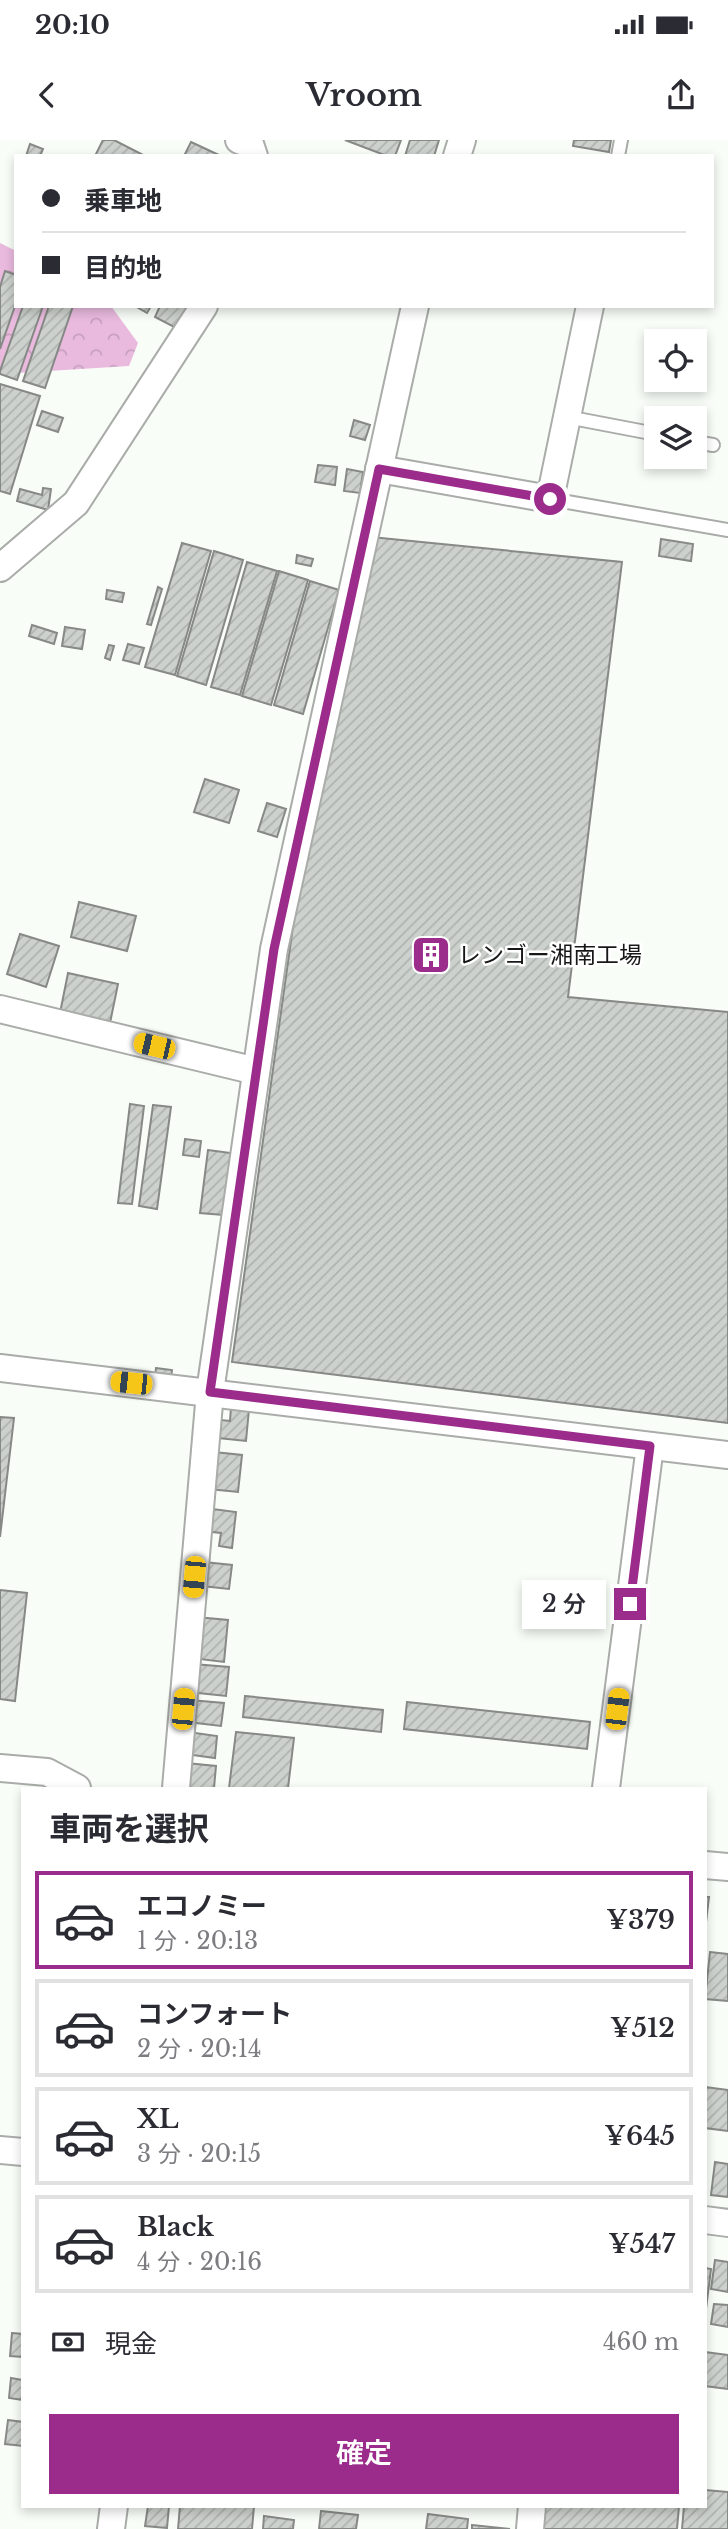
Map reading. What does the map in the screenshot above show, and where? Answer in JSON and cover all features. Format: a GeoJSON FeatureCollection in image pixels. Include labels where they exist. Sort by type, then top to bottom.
{"type":"FeatureCollection","features":[{"type":"Feature","properties":{"kind":"street"},"geometry":{"type":"LineString","coordinates":[[239,140],[250,144],[253,154]]}},
{"type":"Feature","properties":{"kind":"street"},"geometry":{"type":"LineString","coordinates":[[0,568],[76,503],[203,308]]}},
{"type":"Feature","properties":{"kind":"street"},"geometry":{"type":"LineString","coordinates":[[176,1787],[210,1392],[274,949],[415,308]]}},
{"type":"Feature","properties":{"kind":"street"},"geometry":{"type":"LineString","coordinates":[[379,469],[550,499],[590,308]]}},
{"type":"Feature","properties":{"kind":"street"},"geometry":{"type":"LineString","coordinates":[[0,1009],[256,1071]]}},
{"type":"Feature","properties":{"kind":"street"},"geometry":{"type":"LineString","coordinates":[[0,1368],[728,1455]]}},
{"type":"Feature","properties":{"kind":"street"},"geometry":{"type":"LineString","coordinates":[[606,1787],[650,1446]]}},
{"type":"Feature","properties":{"kind":"street"},"geometry":{"type":"LineString","coordinates":[[0,1768],[47,1772],[75,1787]]}},
{"type":"Feature","properties":{"kind":"street"},"geometry":{"type":"LineString","coordinates":[[707,1865],[728,1867]]}},
{"type":"Feature","properties":{"kind":"street"},"geometry":{"type":"LineString","coordinates":[[0,2150],[21,2152]]}},
{"type":"Feature","properties":{"kind":"street"},"geometry":{"type":"LineString","coordinates":[[707,2220],[728,2223]]}},
{"type":"Feature","properties":{"kind":"street"},"geometry":{"type":"LineString","coordinates":[[111,2529],[114,2508]]}},
{"type":"Feature","properties":{"kind":"street"},"geometry":{"type":"LineString","coordinates":[[530,2529],[532,2508]]}},
{"type":"Feature","properties":{"kind":"lane"},"geometry":{"type":"LineString","coordinates":[[567,417],[644,432]]}},
{"type":"Feature","properties":{"kind":"lane"},"geometry":{"type":"LineString","coordinates":[[707,444],[713,445]]}},
{"type":"Feature","properties":{"kind":"lane"},"geometry":{"type":"LineString","coordinates":[[550,499],[728,530]]}},
{"type":"Feature","properties":{"kind":"green space"},"geometry":{"type":"Polygon","coordinates":[[[0,243],[14,250],[14,308],[112,308],[138,343],[129,366],[0,374],[0,243]]]}},
{"type":"Feature","properties":{"kind":"building"},"geometry":{"type":"Polygon","coordinates":[[[103,140],[114,140],[141,154],[96,154],[103,140]]]}},
{"type":"Feature","properties":{"kind":"building"},"geometry":{"type":"Polygon","coordinates":[[[345,140],[401,140],[396,154],[382,154],[345,140]]]}},
{"type":"Feature","properties":{"kind":"building"},"geometry":{"type":"Polygon","coordinates":[[[410,140],[439,140],[435,154],[406,154],[410,140]]]}},
{"type":"Feature","properties":{"kind":"building"},"geometry":{"type":"Polygon","coordinates":[[[574,140],[611,140],[609,152],[573,146],[574,140]]]}},
{"type":"Feature","properties":{"kind":"building"},"geometry":{"type":"Polygon","coordinates":[[[191,142],[217,154],[185,154],[191,142]]]}},
{"type":"Feature","properties":{"kind":"building"},"geometry":{"type":"Polygon","coordinates":[[[30,144],[43,149],[41,154],[27,154],[30,144]]]}},
{"type":"Feature","properties":{"kind":"building"},"geometry":{"type":"Polygon","coordinates":[[[5,271],[14,274],[14,308],[0,349],[0,287],[5,271]]]}},
{"type":"Feature","properties":{"kind":"building"},"geometry":{"type":"Polygon","coordinates":[[[22,308],[42,308],[17,380],[0,374],[22,308]]]}},
{"type":"Feature","properties":{"kind":"building"},"geometry":{"type":"Polygon","coordinates":[[[48,308],[72,308],[45,388],[23,381],[48,308]]]}},
{"type":"Feature","properties":{"kind":"building"},"geometry":{"type":"Polygon","coordinates":[[[159,308],[187,308],[176,328],[155,317],[159,308]]]}},
{"type":"Feature","properties":{"kind":"building"},"geometry":{"type":"Polygon","coordinates":[[[0,384],[40,396],[10,494],[0,491],[0,384]]]}},
{"type":"Feature","properties":{"kind":"building"},"geometry":{"type":"Polygon","coordinates":[[[42,411],[63,418],[58,432],[37,425],[42,411]]]}},
{"type":"Feature","properties":{"kind":"building"},"geometry":{"type":"Polygon","coordinates":[[[354,420],[370,425],[365,440],[350,436],[354,420]]]}},
{"type":"Feature","properties":{"kind":"building"},"geometry":{"type":"Polygon","coordinates":[[[318,465],[337,467],[335,485],[315,482],[318,465]]]}},
{"type":"Feature","properties":{"kind":"building"},"geometry":{"type":"Polygon","coordinates":[[[347,469],[363,472],[360,493],[344,491],[347,469]]]}},
{"type":"Feature","properties":{"kind":"building"},"geometry":{"type":"Polygon","coordinates":[[[43,488],[51,489],[48,510],[17,501],[20,489],[42,495],[43,488]]]}},
{"type":"Feature","properties":{"kind":"building","name":"レンゴー湘南工場"},"geometry":{"type":"Polygon","coordinates":[[[371,537],[622,562],[568,997],[728,1012],[728,1423],[232,1362],[295,912],[371,537]]]}},
{"type":"Feature","properties":{"kind":"building"},"geometry":{"type":"Polygon","coordinates":[[[661,539],[693,544],[691,561],[659,556],[661,539]]]}},
{"type":"Feature","properties":{"kind":"building"},"geometry":{"type":"Polygon","coordinates":[[[182,543],[211,551],[175,675],[145,667],[182,543]]]}},
{"type":"Feature","properties":{"kind":"building"},"geometry":{"type":"Polygon","coordinates":[[[214,551],[243,560],[206,685],[177,676],[214,551]]]}},
{"type":"Feature","properties":{"kind":"building"},"geometry":{"type":"Polygon","coordinates":[[[297,555],[313,559],[311,566],[296,563],[297,555]]]}},
{"type":"Feature","properties":{"kind":"building"},"geometry":{"type":"Polygon","coordinates":[[[247,562],[277,571],[240,695],[211,687],[247,562]]]}},
{"type":"Feature","properties":{"kind":"building"},"geometry":{"type":"Polygon","coordinates":[[[279,571],[308,580],[271,705],[242,696],[279,571]]]}},
{"type":"Feature","properties":{"kind":"building"},"geometry":{"type":"Polygon","coordinates":[[[310,581],[339,590],[303,714],[274,705],[310,581]]]}},
{"type":"Feature","properties":{"kind":"building"},"geometry":{"type":"Polygon","coordinates":[[[158,587],[162,589],[151,625],[147,624],[158,587]]]}},
{"type":"Feature","properties":{"kind":"building"},"geometry":{"type":"Polygon","coordinates":[[[107,590],[124,593],[122,602],[106,599],[107,590]]]}},
{"type":"Feature","properties":{"kind":"building"},"geometry":{"type":"Polygon","coordinates":[[[32,625],[57,633],[54,644],[29,636],[32,625]]]}},
{"type":"Feature","properties":{"kind":"building"},"geometry":{"type":"Polygon","coordinates":[[[65,627],[85,630],[82,649],[62,646],[65,627]]]}},
{"type":"Feature","properties":{"kind":"building"},"geometry":{"type":"Polygon","coordinates":[[[128,644],[144,648],[139,664],[123,660],[128,644]]]}},
{"type":"Feature","properties":{"kind":"building"},"geometry":{"type":"Polygon","coordinates":[[[109,645],[114,646],[110,660],[105,658],[109,645]]]}},
{"type":"Feature","properties":{"kind":"building"},"geometry":{"type":"Polygon","coordinates":[[[205,779],[239,790],[229,823],[194,812],[205,779]]]}},
{"type":"Feature","properties":{"kind":"building"},"geometry":{"type":"Polygon","coordinates":[[[267,803],[286,809],[277,837],[258,831],[267,803]]]}},
{"type":"Feature","properties":{"kind":"building"},"geometry":{"type":"Polygon","coordinates":[[[79,902],[136,916],[127,951],[71,937],[79,902]]]}},
{"type":"Feature","properties":{"kind":"building"},"geometry":{"type":"Polygon","coordinates":[[[20,934],[59,946],[46,987],[7,974],[20,934]]]}},
{"type":"Feature","properties":{"kind":"building"},"geometry":{"type":"Polygon","coordinates":[[[68,973],[118,984],[110,1023],[60,1013],[68,973]]]}},
{"type":"Feature","properties":{"kind":"building"},"geometry":{"type":"Polygon","coordinates":[[[130,1104],[144,1106],[132,1204],[118,1203],[130,1104]]]}},
{"type":"Feature","properties":{"kind":"building"},"geometry":{"type":"Polygon","coordinates":[[[153,1105],[171,1107],[157,1209],[139,1206],[153,1105]]]}},
{"type":"Feature","properties":{"kind":"building"},"geometry":{"type":"Polygon","coordinates":[[[185,1139],[201,1141],[199,1157],[183,1155],[185,1139]]]}},
{"type":"Feature","properties":{"kind":"building"},"geometry":{"type":"Polygon","coordinates":[[[208,1150],[231,1153],[223,1215],[200,1213],[208,1150]]]}},
{"type":"Feature","properties":{"kind":"building"},"geometry":{"type":"Polygon","coordinates":[[[156,1368],[172,1370],[171,1378],[155,1376],[156,1368]]]}},
{"type":"Feature","properties":{"kind":"building"},"geometry":{"type":"Polygon","coordinates":[[[231,1407],[249,1409],[246,1441],[209,1437],[211,1419],[230,1421],[231,1407]]]}},
{"type":"Feature","properties":{"kind":"building"},"geometry":{"type":"Polygon","coordinates":[[[0,1417],[14,1418],[0,1537],[0,1417]]]}},
{"type":"Feature","properties":{"kind":"building"},"geometry":{"type":"Polygon","coordinates":[[[214,1452],[242,1455],[238,1492],[209,1489],[214,1452]]]}},
{"type":"Feature","properties":{"kind":"building"},"geometry":{"type":"Polygon","coordinates":[[[205,1508],[236,1512],[232,1548],[219,1546],[221,1533],[203,1531],[205,1508]]]}},
{"type":"Feature","properties":{"kind":"building"},"geometry":{"type":"Polygon","coordinates":[[[204,1562],[232,1565],[229,1589],[202,1586],[204,1562]]]}},
{"type":"Feature","properties":{"kind":"building"},"geometry":{"type":"Polygon","coordinates":[[[0,1590],[27,1593],[15,1701],[0,1699],[0,1590]]]}},
{"type":"Feature","properties":{"kind":"building"},"geometry":{"type":"Polygon","coordinates":[[[196,1617],[228,1620],[224,1662],[191,1658],[196,1617]]]}},
{"type":"Feature","properties":{"kind":"building"},"geometry":{"type":"Polygon","coordinates":[[[193,1664],[229,1667],[226,1696],[189,1692],[193,1664]]]}},
{"type":"Feature","properties":{"kind":"building"},"geometry":{"type":"Polygon","coordinates":[[[245,1696],[383,1710],[381,1732],[243,1717],[245,1696]]]}},
{"type":"Feature","properties":{"kind":"building"},"geometry":{"type":"Polygon","coordinates":[[[190,1700],[224,1703],[221,1726],[188,1722],[190,1700]]]}},
{"type":"Feature","properties":{"kind":"building"},"geometry":{"type":"Polygon","coordinates":[[[407,1702],[590,1722],[587,1749],[404,1729],[407,1702]]]}},
{"type":"Feature","properties":{"kind":"building"},"geometry":{"type":"Polygon","coordinates":[[[188,1732],[217,1736],[215,1758],[185,1754],[188,1732]]]}},
{"type":"Feature","properties":{"kind":"building"},"geometry":{"type":"Polygon","coordinates":[[[236,1732],[294,1738],[288,1787],[229,1787],[236,1732]]]}},
{"type":"Feature","properties":{"kind":"building"},"geometry":{"type":"Polygon","coordinates":[[[186,1763],[216,1766],[214,1787],[183,1787],[186,1763]]]}},
{"type":"Feature","properties":{"kind":"building"},"geometry":{"type":"Polygon","coordinates":[[[710,1952],[728,1954],[728,2001],[707,1999],[710,1952]]]}},
{"type":"Feature","properties":{"kind":"building"},"geometry":{"type":"Polygon","coordinates":[[[707,2087],[728,2090],[728,2131],[707,2128],[707,2087]]]}},
{"type":"Feature","properties":{"kind":"building"},"geometry":{"type":"Polygon","coordinates":[[[715,2162],[728,2164],[728,2197],[711,2195],[715,2162]]]}},
{"type":"Feature","properties":{"kind":"building"},"geometry":{"type":"Polygon","coordinates":[[[715,2260],[728,2262],[728,2292],[711,2289],[715,2260]]]}},
{"type":"Feature","properties":{"kind":"building"},"geometry":{"type":"Polygon","coordinates":[[[707,2268],[711,2269],[707,2301],[707,2268]]]}},
{"type":"Feature","properties":{"kind":"building"},"geometry":{"type":"Polygon","coordinates":[[[714,2304],[728,2305],[728,2327],[711,2324],[714,2304]]]}},
{"type":"Feature","properties":{"kind":"building"},"geometry":{"type":"Polygon","coordinates":[[[12,2333],[21,2334],[21,2357],[10,2356],[12,2333]]]}},
{"type":"Feature","properties":{"kind":"building"},"geometry":{"type":"Polygon","coordinates":[[[707,2352],[728,2355],[728,2389],[707,2386],[707,2352]]]}},
{"type":"Feature","properties":{"kind":"building"},"geometry":{"type":"Polygon","coordinates":[[[11,2378],[21,2380],[21,2400],[9,2398],[11,2378]]]}},
{"type":"Feature","properties":{"kind":"building"},"geometry":{"type":"Polygon","coordinates":[[[8,2420],[21,2422],[21,2446],[5,2444],[8,2420]]]}},
{"type":"Feature","properties":{"kind":"building"},"geometry":{"type":"Polygon","coordinates":[[[707,2490],[728,2492],[728,2529],[682,2529],[684,2508],[707,2508],[707,2490]]]}},
{"type":"Feature","properties":{"kind":"building"},"geometry":{"type":"Polygon","coordinates":[[[148,2508],[169,2508],[167,2528],[145,2526],[148,2508]]]}},
{"type":"Feature","properties":{"kind":"building"},"geometry":{"type":"Polygon","coordinates":[[[180,2508],[254,2508],[252,2529],[178,2529],[180,2508]]]}},
{"type":"Feature","properties":{"kind":"building"},"geometry":{"type":"Polygon","coordinates":[[[542,2508],[679,2508],[677,2529],[540,2529],[542,2508]]]}},
{"type":"Feature","properties":{"kind":"building"},"geometry":{"type":"Polygon","coordinates":[[[321,2511],[358,2515],[356,2529],[319,2529],[321,2511]]]}},
{"type":"Feature","properties":{"kind":"building"},"geometry":{"type":"Polygon","coordinates":[[[428,2514],[468,2519],[467,2529],[426,2529],[428,2514]]]}},
{"type":"Feature","properties":{"kind":"building"},"geometry":{"type":"Polygon","coordinates":[[[264,2516],[294,2520],[293,2529],[263,2529],[264,2516]]]}},
{"type":"Feature","properties":{"kind":"building"},"geometry":{"type":"Polygon","coordinates":[[[472,2525],[510,2529],[472,2529],[472,2525]]]}},
{"type":"Feature","properties":{"kind":"place","name":"レンゴー湘南工場"},"geometry":{"type":"Point","coordinates":[431,955]}},
{"type":"Feature","properties":{"kind":"route"},"geometry":{"type":"LineString","coordinates":[[550,499],[379,469],[274,949],[210,1392],[650,1446],[630,1604]]}}]}
